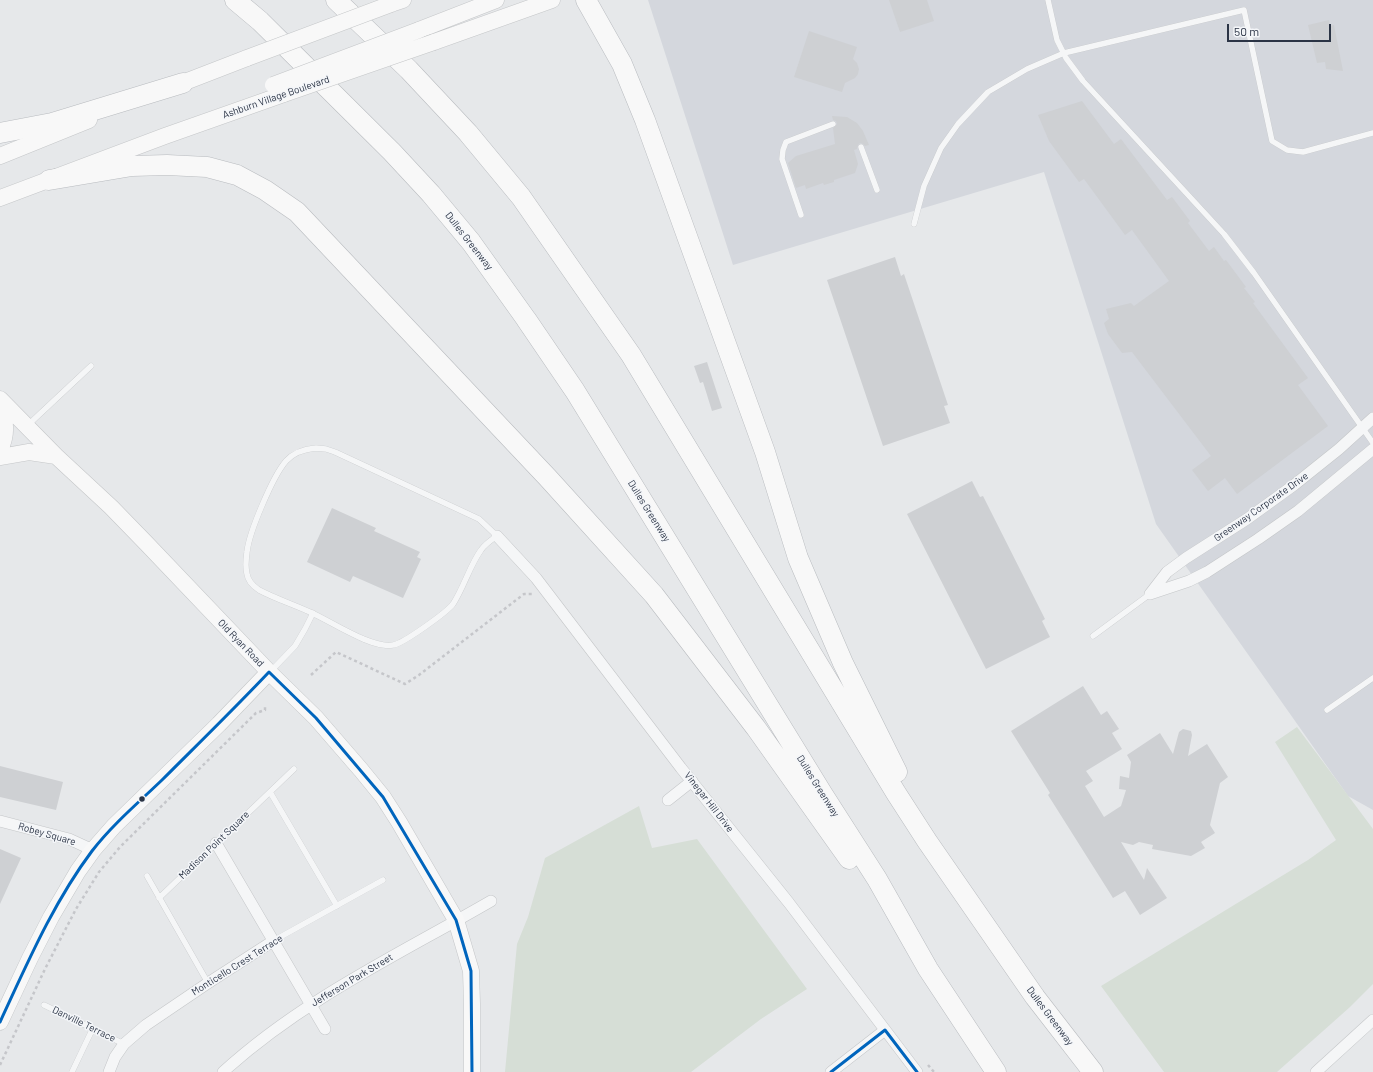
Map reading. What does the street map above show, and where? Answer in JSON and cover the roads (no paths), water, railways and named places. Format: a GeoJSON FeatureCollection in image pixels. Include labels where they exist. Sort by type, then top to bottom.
{"type":"FeatureCollection","features":[{"type":"Feature","properties":{"kind":"highway"},"geometry":{"type":"LineString","coordinates":[[227,0],[260,21]]}},
{"type":"Feature","properties":{"kind":"highway","name":"Dulles Greenway"},"geometry":{"type":"LineString","coordinates":[[235,0],[260,21],[353,112],[431,194],[471,242],[526,319],[575,391],[822,793],[877,879],[928,969],[996,1072]]}},
{"type":"Feature","properties":{"kind":"highway","name":"Dulles Greenway"},"geometry":{"type":"LineString","coordinates":[[336,0],[409,70],[468,133],[520,197],[631,355],[896,793],[927,841],[1035,997],[1093,1072]]}},
{"type":"Feature","properties":{"kind":"highway"},"geometry":{"type":"LineString","coordinates":[[586,0],[622,64],[645,120],[765,452],[798,558],[843,663],[909,796],[927,841]]}},
{"type":"Feature","properties":{"kind":"highway"},"geometry":{"type":"LineString","coordinates":[[0,133],[52,123],[183,83]]}},
{"type":"Feature","properties":{"kind":"highway"},"geometry":{"type":"LineString","coordinates":[[49,180],[132,166],[167,165],[207,167],[237,175],[265,190],[297,212],[548,478],[654,595],[756,728],[928,969]]}},
{"type":"Feature","properties":{"kind":"street"},"geometry":{"type":"LineString","coordinates":[[278,90],[419,30],[496,0]]}},
{"type":"Feature","properties":{"kind":"street","name":"Ashburn Village Boulevard"},"geometry":{"type":"LineString","coordinates":[[0,198],[165,136],[278,90],[434,42],[552,0]]}},
{"type":"Feature","properties":{"kind":"street"},"geometry":{"type":"LineString","coordinates":[[0,156],[247,58],[397,2]]}},
{"type":"Feature","properties":{"kind":"street","name":"Old Ryan Road"},"geometry":{"type":"LineString","coordinates":[[0,399],[56,456],[121,517],[269,672],[219,724],[114,826],[93,850],[78,871],[51,917],[0,1022]]}},
{"type":"Feature","properties":{"kind":"street"},"geometry":{"type":"LineString","coordinates":[[0,408],[6,421],[4,442],[0,450]]}},
{"type":"Feature","properties":{"kind":"street","name":"Greenway Corporate Drive"},"geometry":{"type":"LineString","coordinates":[[1150,594],[1167,572],[1247,519],[1294,485],[1339,449],[1373,418]]}},
{"type":"Feature","properties":{"kind":"street","name":"Greenway Corporate Drive"},"geometry":{"type":"LineString","coordinates":[[1150,594],[1189,581],[1207,572],[1298,511],[1373,450]]}},
{"type":"Feature","properties":{"kind":"street"},"geometry":{"type":"LineString","coordinates":[[0,457],[29,452],[56,456]]}},
{"type":"Feature","properties":{"kind":"street","name":"Vinegar Hill Drive"},"geometry":{"type":"LineString","coordinates":[[497,536],[536,578],[692,781],[789,903],[917,1072]]}},
{"type":"Feature","properties":{"kind":"street"},"geometry":{"type":"LineString","coordinates":[[269,672],[316,718],[382,797],[399,822],[456,920],[471,971],[472,1072]]}},
{"type":"Feature","properties":{"kind":"street"},"geometry":{"type":"LineString","coordinates":[[668,800],[692,781]]}},
{"type":"Feature","properties":{"kind":"street","name":"Robey Square"},"geometry":{"type":"LineString","coordinates":[[0,821],[69,839],[93,850]]}},
{"type":"Feature","properties":{"kind":"street"},"geometry":{"type":"LineString","coordinates":[[216,843],[325,1029]]}},
{"type":"Feature","properties":{"kind":"street","name":"Jefferson Park Street"},"geometry":{"type":"LineString","coordinates":[[223,1072],[239,1057],[286,1021],[346,981],[491,901]]}},
{"type":"Feature","properties":{"kind":"street","name":"Monticello Crest Terrace"},"geometry":{"type":"LineString","coordinates":[[109,1072],[115,1057],[124,1044],[146,1025],[274,941]]}},
{"type":"Feature","properties":{"kind":"street"},"geometry":{"type":"LineString","coordinates":[[1316,1072],[1373,1020]]}},
{"type":"Feature","properties":{"kind":"street"},"geometry":{"type":"LineString","coordinates":[[831,1072],[885,1030]]}},
{"type":"Feature","properties":{"kind":"lane"},"geometry":{"type":"LineString","coordinates":[[1048,0],[1057,40],[1083,81],[1224,234],[1254,273],[1373,443]]}},
{"type":"Feature","properties":{"kind":"lane"},"geometry":{"type":"LineString","coordinates":[[914,224],[924,186],[941,148],[958,124],[988,92],[1027,69],[1064,53],[1244,10],[1272,141],[1287,150],[1303,152],[1373,133]]}},
{"type":"Feature","properties":{"kind":"lane"},"geometry":{"type":"LineString","coordinates":[[801,215],[782,159],[783,150],[786,142],[833,124]]}},
{"type":"Feature","properties":{"kind":"lane"},"geometry":{"type":"LineString","coordinates":[[861,147],[877,190]]}},
{"type":"Feature","properties":{"kind":"lane"},"geometry":{"type":"LineString","coordinates":[[26,426],[91,366]]}},
{"type":"Feature","properties":{"kind":"lane"},"geometry":{"type":"LineString","coordinates":[[316,448],[335,452],[479,519],[497,536],[480,551],[451,606],[407,639],[394,645],[380,645],[366,640],[312,613],[263,592],[254,587],[248,579],[246,567],[246,552],[251,534],[273,483],[286,462],[298,452],[316,448]]}},
{"type":"Feature","properties":{"kind":"lane","name":"Greenway Corporate Drive"},"geometry":{"type":"LineString","coordinates":[[1093,636],[1150,594]]}},
{"type":"Feature","properties":{"kind":"lane"},"geometry":{"type":"LineString","coordinates":[[269,672],[295,646],[312,613]]}},
{"type":"Feature","properties":{"kind":"lane"},"geometry":{"type":"LineString","coordinates":[[1327,710],[1373,678]]}},
{"type":"Feature","properties":{"kind":"lane","name":"Madison Point Square"},"geometry":{"type":"LineString","coordinates":[[159,898],[294,769]]}},
{"type":"Feature","properties":{"kind":"lane"},"geometry":{"type":"LineString","coordinates":[[270,792],[337,906]]}},
{"type":"Feature","properties":{"kind":"lane"},"geometry":{"type":"LineString","coordinates":[[147,876],[208,983]]}},
{"type":"Feature","properties":{"kind":"lane","name":"Monticello Crest Terrace"},"geometry":{"type":"LineString","coordinates":[[274,941],[383,880]]}},
{"type":"Feature","properties":{"kind":"lane","name":"Danville Terrace"},"geometry":{"type":"LineString","coordinates":[[44,1005],[124,1044]]}},
{"type":"Feature","properties":{"kind":"lane"},"geometry":{"type":"LineString","coordinates":[[72,1072],[93,1028]]}}]}
